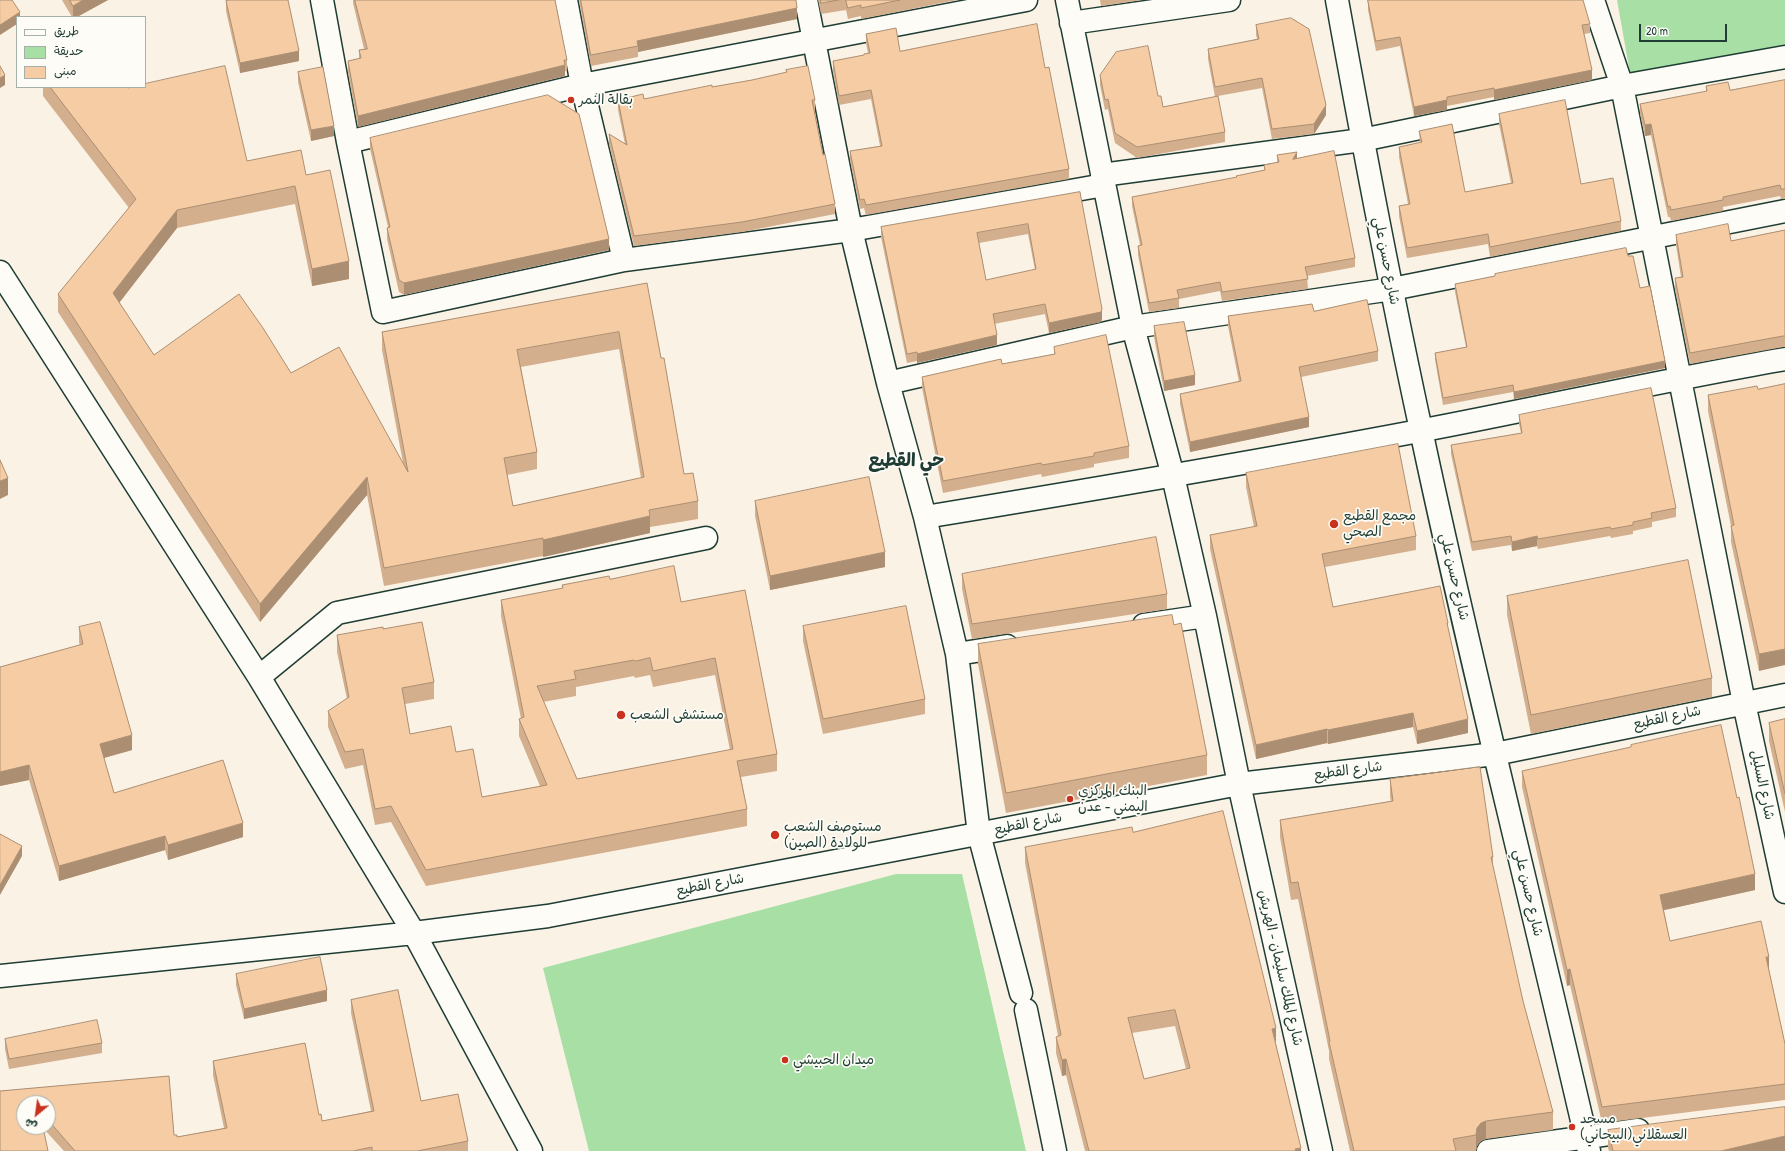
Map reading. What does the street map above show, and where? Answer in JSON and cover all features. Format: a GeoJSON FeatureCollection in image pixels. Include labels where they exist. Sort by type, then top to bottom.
{"type":"FeatureCollection","features":[{"type":"Feature","properties":{"kind":"street"},"geometry":{"type":"LineString","coordinates":[[322,0],[348,142],[384,312],[624,260],[851,230],[1103,180],[1362,140],[1622,86],[1785,57]]}},
{"type":"Feature","properties":{"kind":"street"},"geometry":{"type":"LineString","coordinates":[[566,0],[582,85],[624,260]]}},
{"type":"Feature","properties":{"kind":"street"},"geometry":{"type":"LineString","coordinates":[[806,0],[851,230],[888,383],[925,517],[957,654],[979,834],[1024,1002],[1055,1151]]}},
{"type":"Feature","properties":{"kind":"street"},"geometry":{"type":"LineString","coordinates":[[348,142],[582,85],[1026,0]]}},
{"type":"Feature","properties":{"kind":"street","name":"شارع الملك سليمان - الهريش"},"geometry":{"type":"LineString","coordinates":[[1067,0],[1133,327],[1173,476],[1205,616],[1239,784],[1321,1151]]}},
{"type":"Feature","properties":{"kind":"street"},"geometry":{"type":"LineString","coordinates":[[1071,23],[1229,0]]}},
{"type":"Feature","properties":{"kind":"street","name":"شارع حسن علي"},"geometry":{"type":"LineString","coordinates":[[1338,0],[1362,140],[1421,430],[1495,754],[1587,1144]]}},
{"type":"Feature","properties":{"kind":"street","name":"شارع السليل"},"geometry":{"type":"LineString","coordinates":[[1593,0],[1622,86],[1744,703],[1785,892]]}},
{"type":"Feature","properties":{"kind":"street"},"geometry":{"type":"LineString","coordinates":[[888,383],[1133,327],[1392,289],[1785,212]]}},
{"type":"Feature","properties":{"kind":"street"},"geometry":{"type":"LineString","coordinates":[[0,272],[259,677],[414,933],[531,1151]]}},
{"type":"Feature","properties":{"kind":"street"},"geometry":{"type":"LineString","coordinates":[[925,517],[1173,476],[1421,430],[1680,377],[1785,359]]}},
{"type":"Feature","properties":{"kind":"street"},"geometry":{"type":"LineString","coordinates":[[259,677],[337,613],[706,538]]}},
{"type":"Feature","properties":{"kind":"street"},"geometry":{"type":"LineString","coordinates":[[1127,628],[1205,616]]}},
{"type":"Feature","properties":{"kind":"street"},"geometry":{"type":"LineString","coordinates":[[957,654],[1027,643]]}},
{"type":"Feature","properties":{"kind":"street","name":"شارع القطيع"},"geometry":{"type":"LineString","coordinates":[[0,976],[414,933],[548,916],[1239,784],[1495,754],[1785,695]]}},
{"type":"Feature","properties":{"kind":"street"},"geometry":{"type":"LineString","coordinates":[[1488,1151],[1587,1144],[1655,1128]]}},
{"type":"Feature","properties":{"kind":"green space"},"geometry":{"type":"Polygon","coordinates":[[[1617,0],[1785,0],[1785,63],[1633,90],[1617,0]]]}},
{"type":"Feature","properties":{"kind":"green space","name":"ميدان الحبيشي"},"geometry":{"type":"Polygon","coordinates":[[[896,874],[962,874],[1026,1151],[589,1151],[543,968],[896,874]]]}},
{"type":"Feature","properties":{"kind":"building"},"geometry":{"type":"Polygon","coordinates":[[[0,0],[12,0],[20,12],[0,25],[0,0]]]}},
{"type":"Feature","properties":{"kind":"building"},"geometry":{"type":"Polygon","coordinates":[[[70,0],[83,0],[73,6],[70,0]]]}},
{"type":"Feature","properties":{"kind":"building"},"geometry":{"type":"Polygon","coordinates":[[[288,0],[299,51],[240,63],[226,1],[288,0]]]}},
{"type":"Feature","properties":{"kind":"building"},"geometry":{"type":"Polygon","coordinates":[[[355,0],[555,0],[567,60],[564,60],[565,65],[358,116],[348,61],[361,58],[359,50],[367,49],[355,0]]]}},
{"type":"Feature","properties":{"kind":"building"},"geometry":{"type":"Polygon","coordinates":[[[581,0],[796,0],[797,8],[637,41],[638,46],[591,55],[581,0]]]}},
{"type":"Feature","properties":{"kind":"building"},"geometry":{"type":"Polygon","coordinates":[[[821,0],[839,0],[821,3],[821,0]]]}},
{"type":"Feature","properties":{"kind":"building"},"geometry":{"type":"Polygon","coordinates":[[[846,0],[900,0],[861,8],[861,5],[848,8],[846,0]]]}},
{"type":"Feature","properties":{"kind":"building"},"geometry":{"type":"Polygon","coordinates":[[[1368,0],[1583,0],[1590,24],[1582,25],[1592,70],[1494,90],[1494,88],[1447,97],[1447,100],[1414,107],[1400,37],[1376,41],[1368,0]]]}},
{"type":"Feature","properties":{"kind":"building"},"geometry":{"type":"Polygon","coordinates":[[[1291,18],[1309,29],[1326,105],[1314,124],[1272,129],[1262,78],[1215,87],[1208,49],[1259,39],[1256,25],[1291,18]]]}},
{"type":"Feature","properties":{"kind":"building"},"geometry":{"type":"Polygon","coordinates":[[[1037,24],[1045,68],[1049,67],[1069,169],[866,205],[864,199],[860,200],[850,151],[882,146],[871,90],[839,96],[833,61],[870,53],[866,34],[896,28],[900,51],[1037,24]]]}},
{"type":"Feature","properties":{"kind":"building"},"geometry":{"type":"Polygon","coordinates":[[[1148,46],[1158,96],[1161,96],[1163,107],[1218,96],[1225,132],[1137,147],[1115,133],[1108,99],[1105,100],[1100,75],[1116,52],[1148,46]]]}},
{"type":"Feature","properties":{"kind":"building"},"geometry":{"type":"Polygon","coordinates":[[[0,66],[5,75],[0,78],[0,66]]]}},
{"type":"Feature","properties":{"kind":"building"},"geometry":{"type":"Polygon","coordinates":[[[225,66],[247,161],[301,150],[306,175],[330,170],[349,261],[312,269],[295,186],[177,210],[113,293],[154,355],[239,294],[263,328],[291,373],[339,347],[408,472],[382,332],[647,283],[661,358],[664,358],[684,474],[693,473],[698,501],[649,510],[650,516],[543,540],[543,538],[384,568],[367,477],[260,604],[58,294],[136,199],[51,88],[146,88],[146,84],[225,66]],[[619,332],[517,350],[537,452],[504,458],[513,506],[644,477],[619,332]]]}},
{"type":"Feature","properties":{"kind":"building"},"geometry":{"type":"Polygon","coordinates":[[[808,66],[815,100],[812,100],[835,204],[742,222],[634,236],[609,134],[627,145],[618,100],[643,94],[644,99],[712,85],[712,87],[752,80],[787,72],[786,70],[808,66]]]}},
{"type":"Feature","properties":{"kind":"building"},"geometry":{"type":"Polygon","coordinates":[[[323,67],[334,126],[311,130],[298,72],[323,67]]]}},
{"type":"Feature","properties":{"kind":"building"},"geometry":{"type":"Polygon","coordinates":[[[1785,80],[1785,189],[1781,189],[1780,185],[1723,197],[1723,200],[1671,210],[1670,206],[1668,207],[1651,124],[1645,125],[1640,104],[1707,91],[1706,86],[1728,82],[1730,90],[1785,80]]]}},
{"type":"Feature","properties":{"kind":"building"},"geometry":{"type":"Polygon","coordinates":[[[548,95],[579,114],[609,239],[404,283],[399,280],[387,228],[390,227],[370,138],[548,95]]]}},
{"type":"Feature","properties":{"kind":"building"},"geometry":{"type":"Polygon","coordinates":[[[1565,100],[1581,184],[1613,178],[1621,221],[1490,247],[1488,234],[1407,248],[1399,206],[1410,204],[1399,147],[1422,142],[1419,131],[1452,124],[1465,192],[1513,183],[1499,114],[1565,100]]]}},
{"type":"Feature","properties":{"kind":"building"},"geometry":{"type":"Polygon","coordinates":[[[1334,151],[1355,258],[1305,267],[1308,279],[1222,292],[1220,282],[1177,290],[1179,298],[1149,303],[1138,246],[1142,245],[1132,197],[1237,177],[1236,176],[1265,170],[1264,165],[1279,162],[1277,155],[1297,152],[1293,159],[1334,151]]]}},
{"type":"Feature","properties":{"kind":"building"},"geometry":{"type":"Polygon","coordinates":[[[1080,192],[1102,309],[1101,312],[1049,323],[1045,304],[993,314],[997,335],[917,354],[917,352],[907,354],[881,227],[1080,192]],[[1028,224],[977,233],[986,280],[1036,269],[1028,224]]]}},
{"type":"Feature","properties":{"kind":"building"},"geometry":{"type":"Polygon","coordinates":[[[1728,224],[1731,241],[1785,230],[1785,336],[1690,353],[1675,278],[1683,277],[1676,235],[1728,224]]]}},
{"type":"Feature","properties":{"kind":"building"},"geometry":{"type":"Polygon","coordinates":[[[1626,248],[1628,256],[1633,256],[1640,288],[1650,286],[1665,361],[1514,392],[1513,385],[1443,398],[1435,353],[1467,347],[1455,284],[1495,276],[1495,274],[1626,248]]]}},
{"type":"Feature","properties":{"kind":"building"},"geometry":{"type":"Polygon","coordinates":[[[1367,300],[1378,351],[1299,367],[1309,417],[1190,442],[1180,394],[1241,381],[1228,316],[1312,304],[1314,311],[1367,300]]]}},
{"type":"Feature","properties":{"kind":"building"},"geometry":{"type":"Polygon","coordinates":[[[1184,322],[1195,375],[1164,381],[1154,326],[1184,322]]]}},
{"type":"Feature","properties":{"kind":"building"},"geometry":{"type":"Polygon","coordinates":[[[1106,335],[1129,446],[1094,453],[1094,456],[1042,465],[1041,463],[943,481],[922,377],[1001,359],[1002,364],[1055,354],[1054,347],[1106,335]]]}},
{"type":"Feature","properties":{"kind":"building"},"geometry":{"type":"Polygon","coordinates":[[[1785,384],[1785,649],[1759,654],[1731,526],[1734,525],[1708,395],[1757,386],[1758,389],[1785,384]]]}},
{"type":"Feature","properties":{"kind":"building"},"geometry":{"type":"Polygon","coordinates":[[[1651,388],[1676,508],[1651,513],[1652,518],[1633,522],[1633,525],[1611,529],[1610,527],[1538,539],[1537,536],[1512,542],[1511,536],[1472,542],[1451,445],[1522,433],[1519,415],[1651,388]]]}},
{"type":"Feature","properties":{"kind":"building"},"geometry":{"type":"Polygon","coordinates":[[[1398,444],[1416,536],[1322,554],[1333,607],[1440,586],[1468,719],[1417,731],[1413,713],[1327,729],[1256,745],[1210,535],[1257,526],[1246,473],[1398,444]]]}},
{"type":"Feature","properties":{"kind":"building"},"geometry":{"type":"Polygon","coordinates":[[[0,460],[8,478],[0,481],[0,460]]]}},
{"type":"Feature","properties":{"kind":"building"},"geometry":{"type":"Polygon","coordinates":[[[869,477],[885,552],[770,576],[755,501],[869,477]]]}},
{"type":"Feature","properties":{"kind":"building"},"geometry":{"type":"Polygon","coordinates":[[[1156,537],[1167,594],[972,624],[962,574],[1156,537]]]}},
{"type":"Feature","properties":{"kind":"building"},"geometry":{"type":"Polygon","coordinates":[[[1688,560],[1712,678],[1531,715],[1507,596],[1688,560]]]}},
{"type":"Feature","properties":{"kind":"building"},"geometry":{"type":"Polygon","coordinates":[[[674,566],[681,602],[745,590],[777,754],[737,761],[747,809],[426,870],[391,806],[375,809],[363,749],[345,752],[328,711],[349,697],[337,635],[422,622],[434,682],[402,688],[410,734],[451,726],[456,752],[473,749],[482,797],[547,785],[519,719],[524,717],[501,600],[563,588],[562,585],[609,576],[610,579],[674,566]],[[650,658],[634,660],[574,671],[576,679],[537,686],[577,779],[733,749],[715,658],[653,671],[650,658]]]}},
{"type":"Feature","properties":{"kind":"building"},"geometry":{"type":"Polygon","coordinates":[[[906,606],[925,699],[823,719],[803,626],[906,606]]]}},
{"type":"Feature","properties":{"kind":"building"},"geometry":{"type":"Polygon","coordinates":[[[1172,615],[1174,625],[1181,623],[1207,755],[1006,793],[978,644],[1172,615]]]}},
{"type":"Feature","properties":{"kind":"building"},"geometry":{"type":"Polygon","coordinates":[[[100,622],[132,735],[100,744],[114,793],[223,760],[243,823],[168,845],[165,836],[59,866],[29,765],[0,772],[0,667],[83,644],[79,627],[100,622]]]}},
{"type":"Feature","properties":{"kind":"building"},"geometry":{"type":"Polygon","coordinates":[[[1785,719],[1785,794],[1769,723],[1785,719]]]}},
{"type":"Feature","properties":{"kind":"building"},"geometry":{"type":"Polygon","coordinates":[[[1721,725],[1737,798],[1739,797],[1755,874],[1660,895],[1670,941],[1761,921],[1769,957],[1766,957],[1785,1044],[1785,1084],[1602,1107],[1570,969],[1567,970],[1522,771],[1721,725]]]}},
{"type":"Feature","properties":{"kind":"building"},"geometry":{"type":"Polygon","coordinates":[[[1480,767],[1493,857],[1491,857],[1523,1001],[1553,1112],[1486,1121],[1481,1123],[1477,1128],[1476,1135],[1453,1139],[1456,1151],[1354,1151],[1329,1042],[1298,882],[1291,883],[1280,820],[1393,801],[1390,779],[1480,767]]]}},
{"type":"Feature","properties":{"kind":"building"},"geometry":{"type":"Polygon","coordinates":[[[1223,811],[1276,1028],[1272,1029],[1301,1148],[1295,1149],[1296,1151],[1089,1151],[1066,1059],[1062,1060],[1056,1037],[1061,1035],[1025,847],[1132,827],[1133,832],[1223,811]],[[1175,1010],[1128,1018],[1144,1079],[1190,1068],[1175,1010]]]}},
{"type":"Feature","properties":{"kind":"building"},"geometry":{"type":"Polygon","coordinates":[[[0,834],[22,846],[0,885],[0,834]]]}},
{"type":"Feature","properties":{"kind":"building"},"geometry":{"type":"Polygon","coordinates":[[[320,957],[327,990],[244,1009],[236,974],[320,957]]]}},
{"type":"Feature","properties":{"kind":"building"},"geometry":{"type":"Polygon","coordinates":[[[398,990],[421,1101],[458,1094],[468,1141],[417,1151],[372,1151],[372,1147],[353,1151],[75,1151],[56,1129],[56,1095],[16,1095],[16,1135],[45,1135],[48,1151],[0,1151],[0,1091],[169,1076],[174,1135],[177,1135],[177,1137],[227,1128],[213,1061],[305,1043],[319,1115],[321,1114],[322,1121],[374,1111],[351,1000],[398,990]]]}},
{"type":"Feature","properties":{"kind":"building"},"geometry":{"type":"Polygon","coordinates":[[[97,1020],[102,1043],[9,1059],[5,1039],[97,1020]]]}},
{"type":"Feature","properties":{"kind":"building"},"geometry":{"type":"Polygon","coordinates":[[[1785,1107],[1785,1136],[1721,1151],[1613,1151],[1608,1130],[1785,1107]]]}},
{"type":"Feature","properties":{"kind":"place","name":"بقالة النمر"},"geometry":{"type":"Point","coordinates":[571,100]}},
{"type":"Feature","properties":{"kind":"place","name":"مجمع القطيع الصحي"},"geometry":{"type":"Point","coordinates":[1334,524]}},
{"type":"Feature","properties":{"kind":"place","name":"مستشفى الشعب"},"geometry":{"type":"Point","coordinates":[621,715]}},
{"type":"Feature","properties":{"kind":"place","name":"البنك المركزي اليمني - عدن"},"geometry":{"type":"Point","coordinates":[1070,799]}},
{"type":"Feature","properties":{"kind":"place","name":"مستوصف الشعب (الصين) للولادة"},"geometry":{"type":"Point","coordinates":[775,835]}},
{"type":"Feature","properties":{"kind":"place","name":"ميدان الحبيشي"},"geometry":{"type":"Point","coordinates":[785,1060]}},
{"type":"Feature","properties":{"kind":"place","name":"مسجد العسقلاني(البيحاني)"},"geometry":{"type":"Point","coordinates":[1572,1127]}},
{"type":"Feature","properties":{"kind":"district","name":"حي القطيع"},"geometry":{"type":"Point","coordinates":[906,461]}}]}
